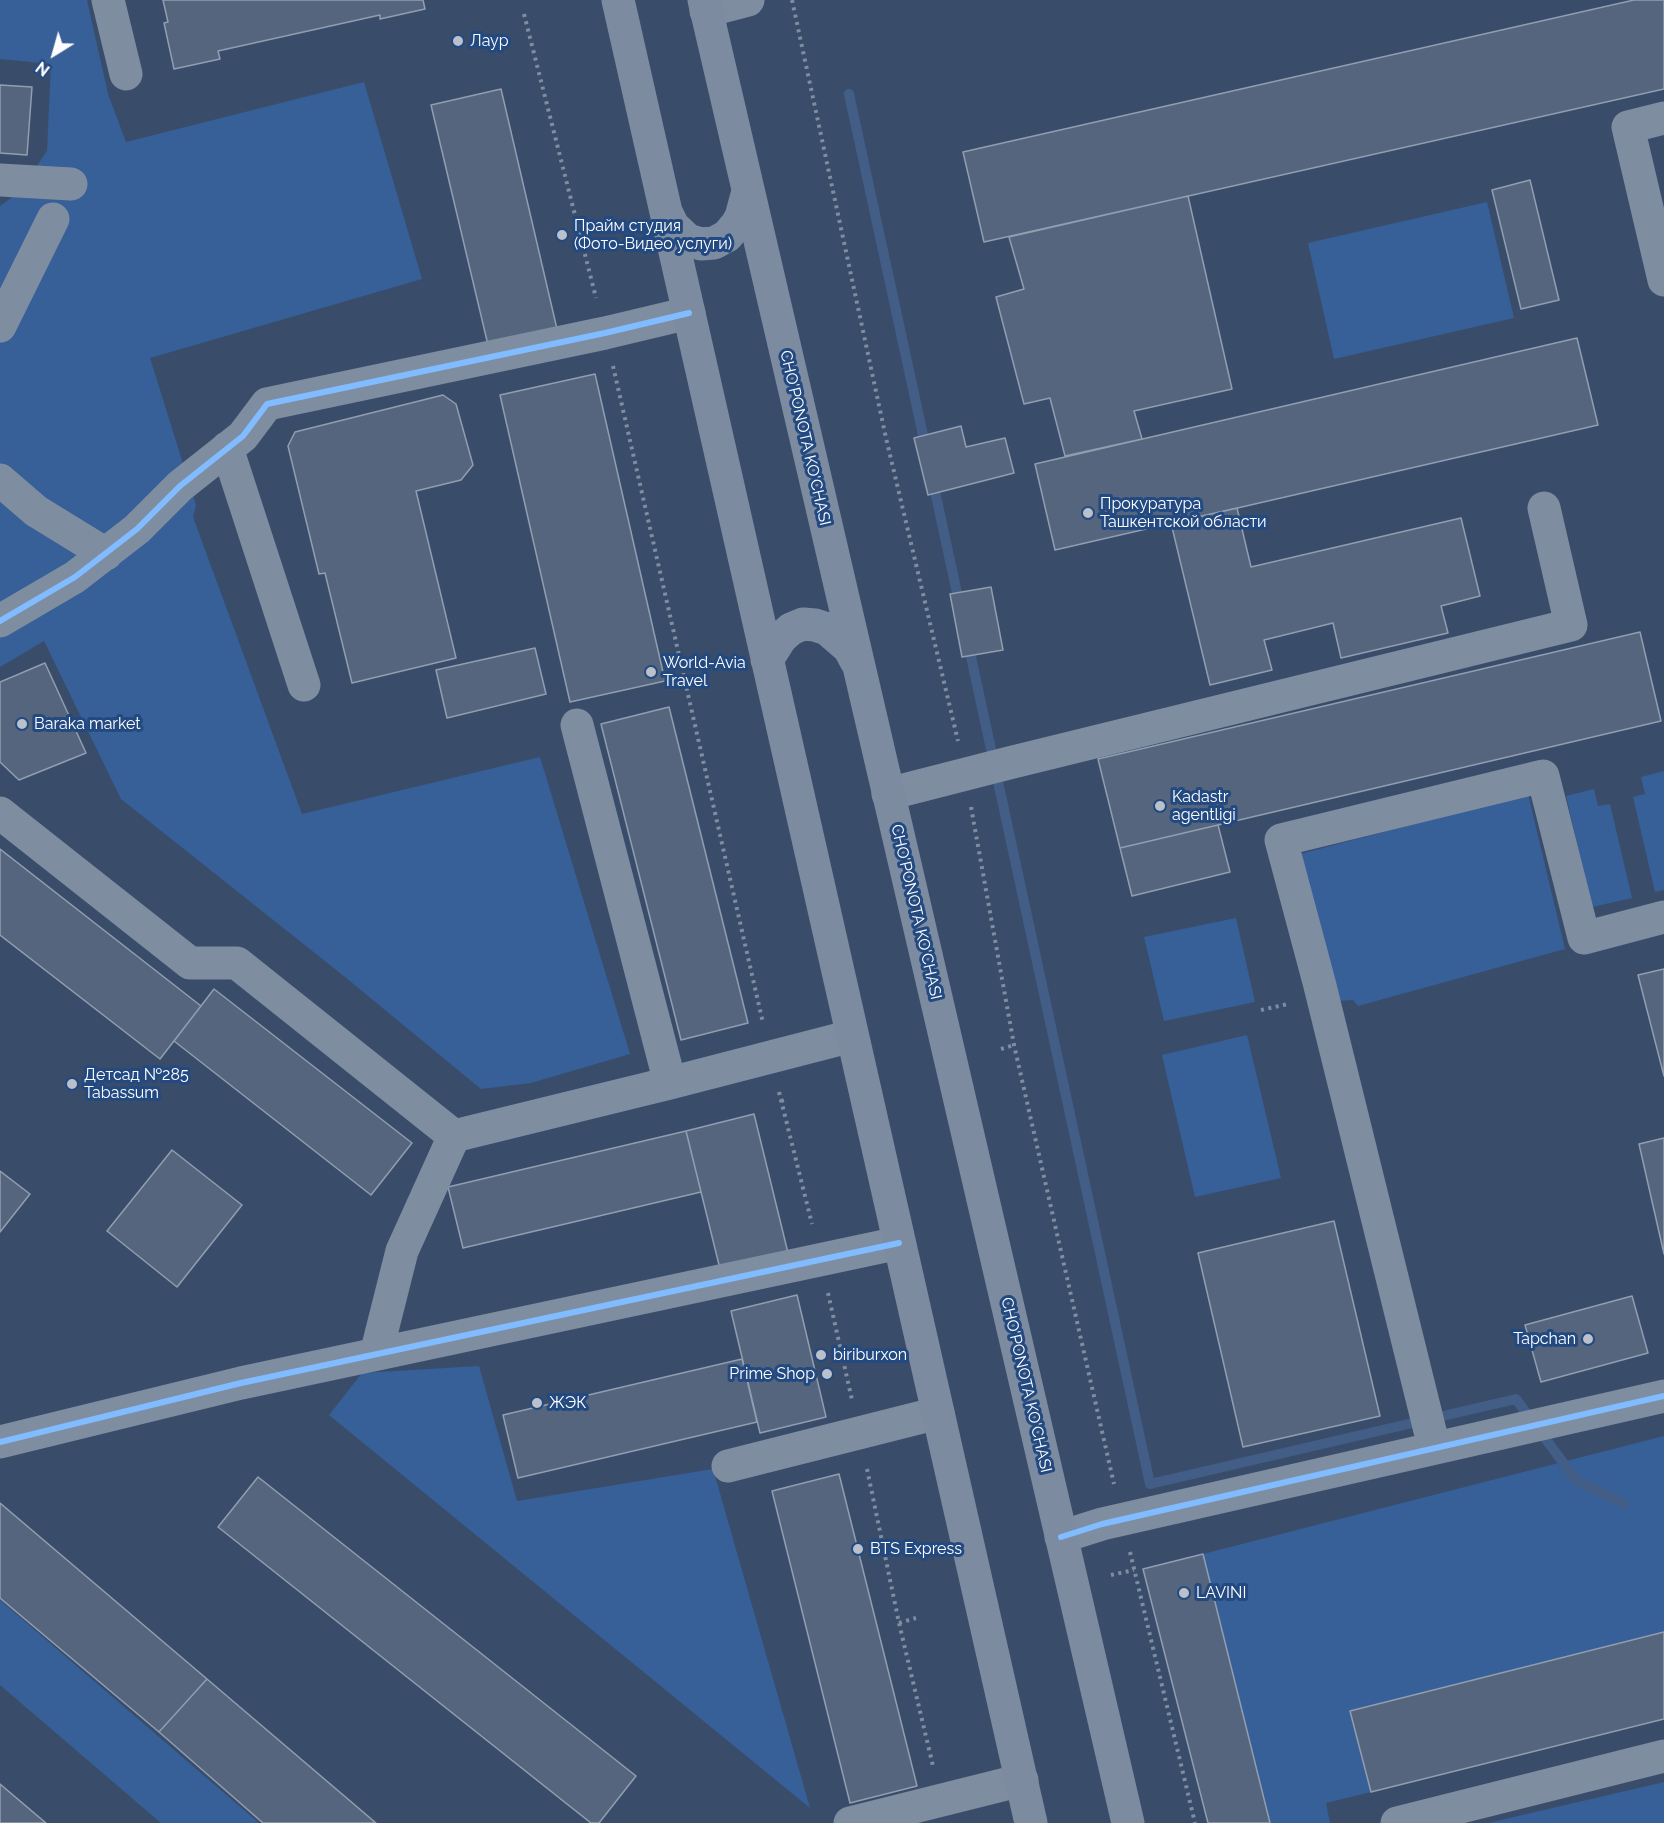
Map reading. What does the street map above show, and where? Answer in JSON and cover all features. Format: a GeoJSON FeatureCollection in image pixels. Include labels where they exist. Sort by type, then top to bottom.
{"type":"FeatureCollection","features":[{"type":"Feature","properties":{"kind":"main road"},"geometry":{"type":"LineString","coordinates":[[618,0],[1031,1823]]}},
{"type":"Feature","properties":{"kind":"main road","name":"CHO'PONOTA KO'CHASI"},"geometry":{"type":"LineString","coordinates":[[705,5],[1128,1823]]}},
{"type":"Feature","properties":{"kind":"main road"},"geometry":{"type":"LineString","coordinates":[[666,212],[673,226],[688,240],[701,244],[714,243],[727,236],[741,217],[748,191]]}},
{"type":"Feature","properties":{"kind":"main road"},"geometry":{"type":"LineString","coordinates":[[767,660],[781,638],[791,629],[803,624],[827,629],[849,648],[858,662]]}},
{"type":"Feature","properties":{"kind":"street"},"geometry":{"type":"LineString","coordinates":[[108,0],[126,74]]}},
{"type":"Feature","properties":{"kind":"street"},"geometry":{"type":"LineString","coordinates":[[705,5],[748,0]]}},
{"type":"Feature","properties":{"kind":"street"},"geometry":{"type":"LineString","coordinates":[[1664,118],[1628,127],[1664,280]]}},
{"type":"Feature","properties":{"kind":"street"},"geometry":{"type":"LineString","coordinates":[[0,180],[71,184]]}},
{"type":"Feature","properties":{"kind":"street"},"geometry":{"type":"LineString","coordinates":[[0,326],[53,219]]}},
{"type":"Feature","properties":{"kind":"street"},"geometry":{"type":"LineString","coordinates":[[0,621],[75,577],[137,529],[180,486],[243,436],[267,404],[605,333],[689,313]]}},
{"type":"Feature","properties":{"kind":"street"},"geometry":{"type":"LineString","coordinates":[[227,448],[304,685]]}},
{"type":"Feature","properties":{"kind":"street"},"geometry":{"type":"LineString","coordinates":[[0,480],[36,512],[106,554]]}},
{"type":"Feature","properties":{"kind":"street"},"geometry":{"type":"LineString","coordinates":[[888,794],[1571,625],[1544,508]]}},
{"type":"Feature","properties":{"kind":"street"},"geometry":{"type":"LineString","coordinates":[[577,725],[670,1083]]}},
{"type":"Feature","properties":{"kind":"street"},"geometry":{"type":"LineString","coordinates":[[1430,1429],[1321,990],[1281,840],[1543,776],[1584,938],[1664,917]]}},
{"type":"Feature","properties":{"kind":"street"},"geometry":{"type":"LineString","coordinates":[[0,813],[190,963],[237,963],[454,1136]]}},
{"type":"Feature","properties":{"kind":"street"},"geometry":{"type":"LineString","coordinates":[[454,1136],[852,1036]]}},
{"type":"Feature","properties":{"kind":"street"},"geometry":{"type":"LineString","coordinates":[[376,1354],[402,1251],[454,1136]]}},
{"type":"Feature","properties":{"kind":"street"},"geometry":{"type":"LineString","coordinates":[[0,1442],[241,1383],[899,1243]]}},
{"type":"Feature","properties":{"kind":"street"},"geometry":{"type":"LineString","coordinates":[[1061,1537],[1430,1429],[1500,1432],[1664,1396]]}},
{"type":"Feature","properties":{"kind":"street"},"geometry":{"type":"LineString","coordinates":[[728,1466],[938,1413]]}},
{"type":"Feature","properties":{"kind":"street"},"geometry":{"type":"LineString","coordinates":[[1397,1823],[1664,1756]]}},
{"type":"Feature","properties":{"kind":"street"},"geometry":{"type":"LineString","coordinates":[[850,1823],[1022,1780]]}},
{"type":"Feature","properties":{"kind":"path"},"geometry":{"type":"LineString","coordinates":[[792,0],[886,438],[985,769],[1014,1045],[1122,1520],[1195,1823]]}},
{"type":"Feature","properties":{"kind":"path"},"geometry":{"type":"LineString","coordinates":[[524,14],[605,333],[770,1057],[820,1260],[899,1623],[942,1801]]}},
{"type":"Feature","properties":{"kind":"path"},"geometry":{"type":"LineString","coordinates":[[1261,1010],[1292,1003]]}},
{"type":"Feature","properties":{"kind":"path"},"geometry":{"type":"LineString","coordinates":[[1001,1049],[1014,1045]]}},
{"type":"Feature","properties":{"kind":"path"},"geometry":{"type":"LineString","coordinates":[[781,1101],[787,1099]]}},
{"type":"Feature","properties":{"kind":"path"},"geometry":{"type":"LineString","coordinates":[[1111,1575],[1134,1570]]}},
{"type":"Feature","properties":{"kind":"path"},"geometry":{"type":"LineString","coordinates":[[899,1623],[916,1618]]}},
{"type":"Feature","properties":{"kind":"shaded area"},"geometry":{"type":"Polygon","coordinates":[[[0,0],[87,0],[108,94],[126,142],[364,82],[422,279],[150,358],[196,505],[193,517],[302,814],[540,757],[630,1054],[531,1083],[481,1089],[345,977],[121,799],[44,641],[0,667],[0,206],[19,192],[47,151],[51,64],[0,59],[0,0]]]}},
{"type":"Feature","properties":{"kind":"shaded area"},"geometry":{"type":"Polygon","coordinates":[[[1487,202],[1514,318],[1334,359],[1308,243],[1487,202]]]}},
{"type":"Feature","properties":{"kind":"shaded area"},"geometry":{"type":"Polygon","coordinates":[[[1664,771],[1664,890],[1655,892],[1633,797],[1645,794],[1641,777],[1664,771]]]}},
{"type":"Feature","properties":{"kind":"shaded area"},"geometry":{"type":"Polygon","coordinates":[[[1594,789],[1598,806],[1610,804],[1632,898],[1592,907],[1566,796],[1594,789]]]}},
{"type":"Feature","properties":{"kind":"shaded area"},"geometry":{"type":"Polygon","coordinates":[[[1528,794],[1565,949],[1358,1006],[1353,1000],[1337,1001],[1300,854],[1528,794]]]}},
{"type":"Feature","properties":{"kind":"shaded area"},"geometry":{"type":"Polygon","coordinates":[[[1236,918],[1255,1002],[1164,1021],[1144,937],[1236,918]]]}},
{"type":"Feature","properties":{"kind":"shaded area"},"geometry":{"type":"Polygon","coordinates":[[[1247,1035],[1281,1178],[1195,1197],[1162,1055],[1247,1035]]]}},
{"type":"Feature","properties":{"kind":"shaded area"},"geometry":{"type":"Polygon","coordinates":[[[479,1366],[517,1501],[713,1469],[810,1808],[329,1415],[362,1373],[479,1366]]]}},
{"type":"Feature","properties":{"kind":"shaded area"},"geometry":{"type":"Polygon","coordinates":[[[1664,1436],[1664,1632],[1351,1711],[1371,1792],[1326,1803],[1330,1823],[1270,1823],[1203,1554],[1664,1436]]]}},
{"type":"Feature","properties":{"kind":"shaded area"},"geometry":{"type":"Polygon","coordinates":[[[0,1600],[259,1823],[161,1823],[0,1685],[0,1600]]]}},
{"type":"Feature","properties":{"kind":"shaded area"},"geometry":{"type":"Polygon","coordinates":[[[1664,1782],[1664,1823],[1488,1823],[1664,1782]]]}},
{"type":"Feature","properties":{"kind":"building"},"geometry":{"type":"Polygon","coordinates":[[[163,0],[423,0],[425,9],[380,19],[380,15],[218,51],[220,59],[174,69],[164,23],[168,22],[163,0]]]}},
{"type":"Feature","properties":{"kind":"building"},"geometry":{"type":"Polygon","coordinates":[[[1634,0],[1664,0],[1664,89],[984,242],[963,152],[1634,0]]]}},
{"type":"Feature","properties":{"kind":"building"},"geometry":{"type":"Polygon","coordinates":[[[0,85],[32,87],[27,155],[0,153],[0,85]]]}},
{"type":"Feature","properties":{"kind":"building"},"geometry":{"type":"Polygon","coordinates":[[[501,89],[557,329],[488,345],[431,105],[501,89]]]}},
{"type":"Feature","properties":{"kind":"building"},"geometry":{"type":"Polygon","coordinates":[[[1530,180],[1559,300],[1521,309],[1492,190],[1530,180]]]}},
{"type":"Feature","properties":{"kind":"building"},"geometry":{"type":"Polygon","coordinates":[[[1188,196],[1232,389],[1134,411],[1142,439],[1065,456],[1050,398],[1024,404],[996,297],[1024,289],[1009,237],[1188,196]]]}},
{"type":"Feature","properties":{"kind":"building"},"geometry":{"type":"Polygon","coordinates":[[[1577,338],[1598,425],[1055,550],[1035,464],[1577,338]]]}},
{"type":"Feature","properties":{"kind":"building"},"geometry":{"type":"Polygon","coordinates":[[[595,374],[665,681],[570,702],[500,395],[595,374]]]}},
{"type":"Feature","properties":{"kind":"building"},"geometry":{"type":"Polygon","coordinates":[[[443,395],[456,404],[473,465],[461,480],[416,491],[456,658],[352,683],[325,573],[319,574],[288,446],[295,432],[443,395]]]}},
{"type":"Feature","properties":{"kind":"building"},"geometry":{"type":"Polygon","coordinates":[[[961,426],[966,447],[1005,438],[1014,473],[928,495],[914,438],[961,426]]]}},
{"type":"Feature","properties":{"kind":"building"},"geometry":{"type":"Polygon","coordinates":[[[1237,508],[1251,567],[1461,518],[1480,596],[1441,606],[1448,633],[1341,658],[1333,623],[1264,640],[1272,670],[1210,685],[1171,523],[1237,508]]]}},
{"type":"Feature","properties":{"kind":"building"},"geometry":{"type":"Polygon","coordinates":[[[991,587],[1003,650],[962,657],[950,594],[991,587]]]}},
{"type":"Feature","properties":{"kind":"building"},"geometry":{"type":"Polygon","coordinates":[[[1640,632],[1661,721],[1120,848],[1098,759],[1640,632]]]}},
{"type":"Feature","properties":{"kind":"building"},"geometry":{"type":"Polygon","coordinates":[[[535,648],[546,694],[447,718],[436,670],[535,648]]]}},
{"type":"Feature","properties":{"kind":"building"},"geometry":{"type":"Polygon","coordinates":[[[45,663],[86,753],[19,780],[0,762],[0,682],[45,663]]]}},
{"type":"Feature","properties":{"kind":"building"},"geometry":{"type":"Polygon","coordinates":[[[669,707],[748,1023],[681,1040],[601,724],[669,707]]]}},
{"type":"Feature","properties":{"kind":"building"},"geometry":{"type":"Polygon","coordinates":[[[1218,825],[1230,872],[1132,896],[1120,848],[1218,825]]]}},
{"type":"Feature","properties":{"kind":"building"},"geometry":{"type":"Polygon","coordinates":[[[0,849],[201,1006],[160,1059],[0,935],[0,849]]]}},
{"type":"Feature","properties":{"kind":"building"},"geometry":{"type":"Polygon","coordinates":[[[1664,969],[1664,1076],[1638,975],[1664,969]]]}},
{"type":"Feature","properties":{"kind":"building"},"geometry":{"type":"Polygon","coordinates":[[[214,989],[412,1143],[371,1195],[174,1041],[214,989]]]}},
{"type":"Feature","properties":{"kind":"building"},"geometry":{"type":"Polygon","coordinates":[[[754,1114],[789,1257],[721,1273],[686,1131],[754,1114]]]}},
{"type":"Feature","properties":{"kind":"building"},"geometry":{"type":"Polygon","coordinates":[[[686,1131],[701,1192],[463,1248],[448,1187],[686,1131]]]}},
{"type":"Feature","properties":{"kind":"building"},"geometry":{"type":"Polygon","coordinates":[[[1664,1138],[1664,1254],[1639,1144],[1664,1138]]]}},
{"type":"Feature","properties":{"kind":"building"},"geometry":{"type":"Polygon","coordinates":[[[172,1150],[242,1205],[177,1287],[107,1231],[172,1150]]]}},
{"type":"Feature","properties":{"kind":"building"},"geometry":{"type":"Polygon","coordinates":[[[0,1171],[30,1194],[0,1232],[0,1171]]]}},
{"type":"Feature","properties":{"kind":"building"},"geometry":{"type":"Polygon","coordinates":[[[1334,1221],[1380,1416],[1243,1447],[1198,1253],[1334,1221]]]}},
{"type":"Feature","properties":{"kind":"building"},"geometry":{"type":"Polygon","coordinates":[[[797,1295],[826,1417],[760,1433],[731,1311],[797,1295]]]}},
{"type":"Feature","properties":{"kind":"building"},"geometry":{"type":"Polygon","coordinates":[[[1632,1296],[1648,1353],[1541,1382],[1525,1325],[1632,1296]]]}},
{"type":"Feature","properties":{"kind":"building"},"geometry":{"type":"Polygon","coordinates":[[[742,1359],[757,1422],[518,1478],[503,1415],[742,1359]]]}},
{"type":"Feature","properties":{"kind":"building"},"geometry":{"type":"Polygon","coordinates":[[[839,1474],[917,1786],[850,1803],[772,1491],[839,1474]]]}},
{"type":"Feature","properties":{"kind":"building"},"geometry":{"type":"Polygon","coordinates":[[[258,1477],[636,1776],[599,1823],[591,1823],[218,1527],[258,1477]]]}},
{"type":"Feature","properties":{"kind":"building"},"geometry":{"type":"Polygon","coordinates":[[[0,1503],[207,1679],[159,1732],[0,1598],[0,1503]]]}},
{"type":"Feature","properties":{"kind":"building"},"geometry":{"type":"Polygon","coordinates":[[[1203,1554],[1270,1823],[1208,1823],[1143,1569],[1203,1554]]]}},
{"type":"Feature","properties":{"kind":"building"},"geometry":{"type":"Polygon","coordinates":[[[1664,1632],[1664,1719],[1371,1792],[1350,1711],[1664,1632]]]}},
{"type":"Feature","properties":{"kind":"building"},"geometry":{"type":"Polygon","coordinates":[[[207,1679],[376,1823],[263,1823],[159,1732],[207,1679]]]}},
{"type":"Feature","properties":{"kind":"building"},"geometry":{"type":"Polygon","coordinates":[[[0,1784],[46,1823],[0,1823],[0,1784]]]}},
{"type":"Feature","properties":{"kind":"waterway"},"geometry":{"type":"LineString","coordinates":[[849,94],[926,449]]}},
{"type":"Feature","properties":{"kind":"waterway"},"geometry":{"type":"LineString","coordinates":[[933,482],[960,607]]}},
{"type":"Feature","properties":{"kind":"waterway"},"geometry":{"type":"LineString","coordinates":[[968,643],[1150,1484],[1516,1399],[1576,1480],[1624,1504]]}},
{"type":"Feature","properties":{"kind":"cycle path"},"geometry":{"type":"LineString","coordinates":[[0,621],[75,577],[137,529],[180,486],[243,436],[267,404],[605,333],[689,313]]}},
{"type":"Feature","properties":{"kind":"cycle path"},"geometry":{"type":"LineString","coordinates":[[0,1442],[241,1383],[899,1243]]}},
{"type":"Feature","properties":{"kind":"cycle path"},"geometry":{"type":"LineString","coordinates":[[1061,1537],[1102,1524],[1664,1396]]}},
{"type":"Feature","properties":{"kind":"place","name":"Лаур"},"geometry":{"type":"Point","coordinates":[458,41]}},
{"type":"Feature","properties":{"kind":"place","name":"Прайм студия (Фото-Видео услуги)"},"geometry":{"type":"Point","coordinates":[562,235]}},
{"type":"Feature","properties":{"kind":"place","name":"Прокуратура Ташкентской области"},"geometry":{"type":"Point","coordinates":[1088,513]}},
{"type":"Feature","properties":{"kind":"place","name":"World-Avia Travel"},"geometry":{"type":"Point","coordinates":[651,672]}},
{"type":"Feature","properties":{"kind":"place","name":"Baraka market"},"geometry":{"type":"Point","coordinates":[22,724]}},
{"type":"Feature","properties":{"kind":"place","name":"Kadastr agentligi"},"geometry":{"type":"Point","coordinates":[1160,806]}},
{"type":"Feature","properties":{"kind":"place","name":"Детсад №285 Tabassum"},"geometry":{"type":"Point","coordinates":[72,1084]}},
{"type":"Feature","properties":{"kind":"place","name":"Tapchan"},"geometry":{"type":"Point","coordinates":[1588,1339]}},
{"type":"Feature","properties":{"kind":"place","name":"biriburxon"},"geometry":{"type":"Point","coordinates":[821,1355]}},
{"type":"Feature","properties":{"kind":"place","name":"Prime Shop"},"geometry":{"type":"Point","coordinates":[827,1374]}},
{"type":"Feature","properties":{"kind":"place","name":"ЖЭК"},"geometry":{"type":"Point","coordinates":[537,1403]}},
{"type":"Feature","properties":{"kind":"place","name":"BTS Express"},"geometry":{"type":"Point","coordinates":[858,1549]}},
{"type":"Feature","properties":{"kind":"place","name":"LAVINI"},"geometry":{"type":"Point","coordinates":[1184,1593]}}]}
